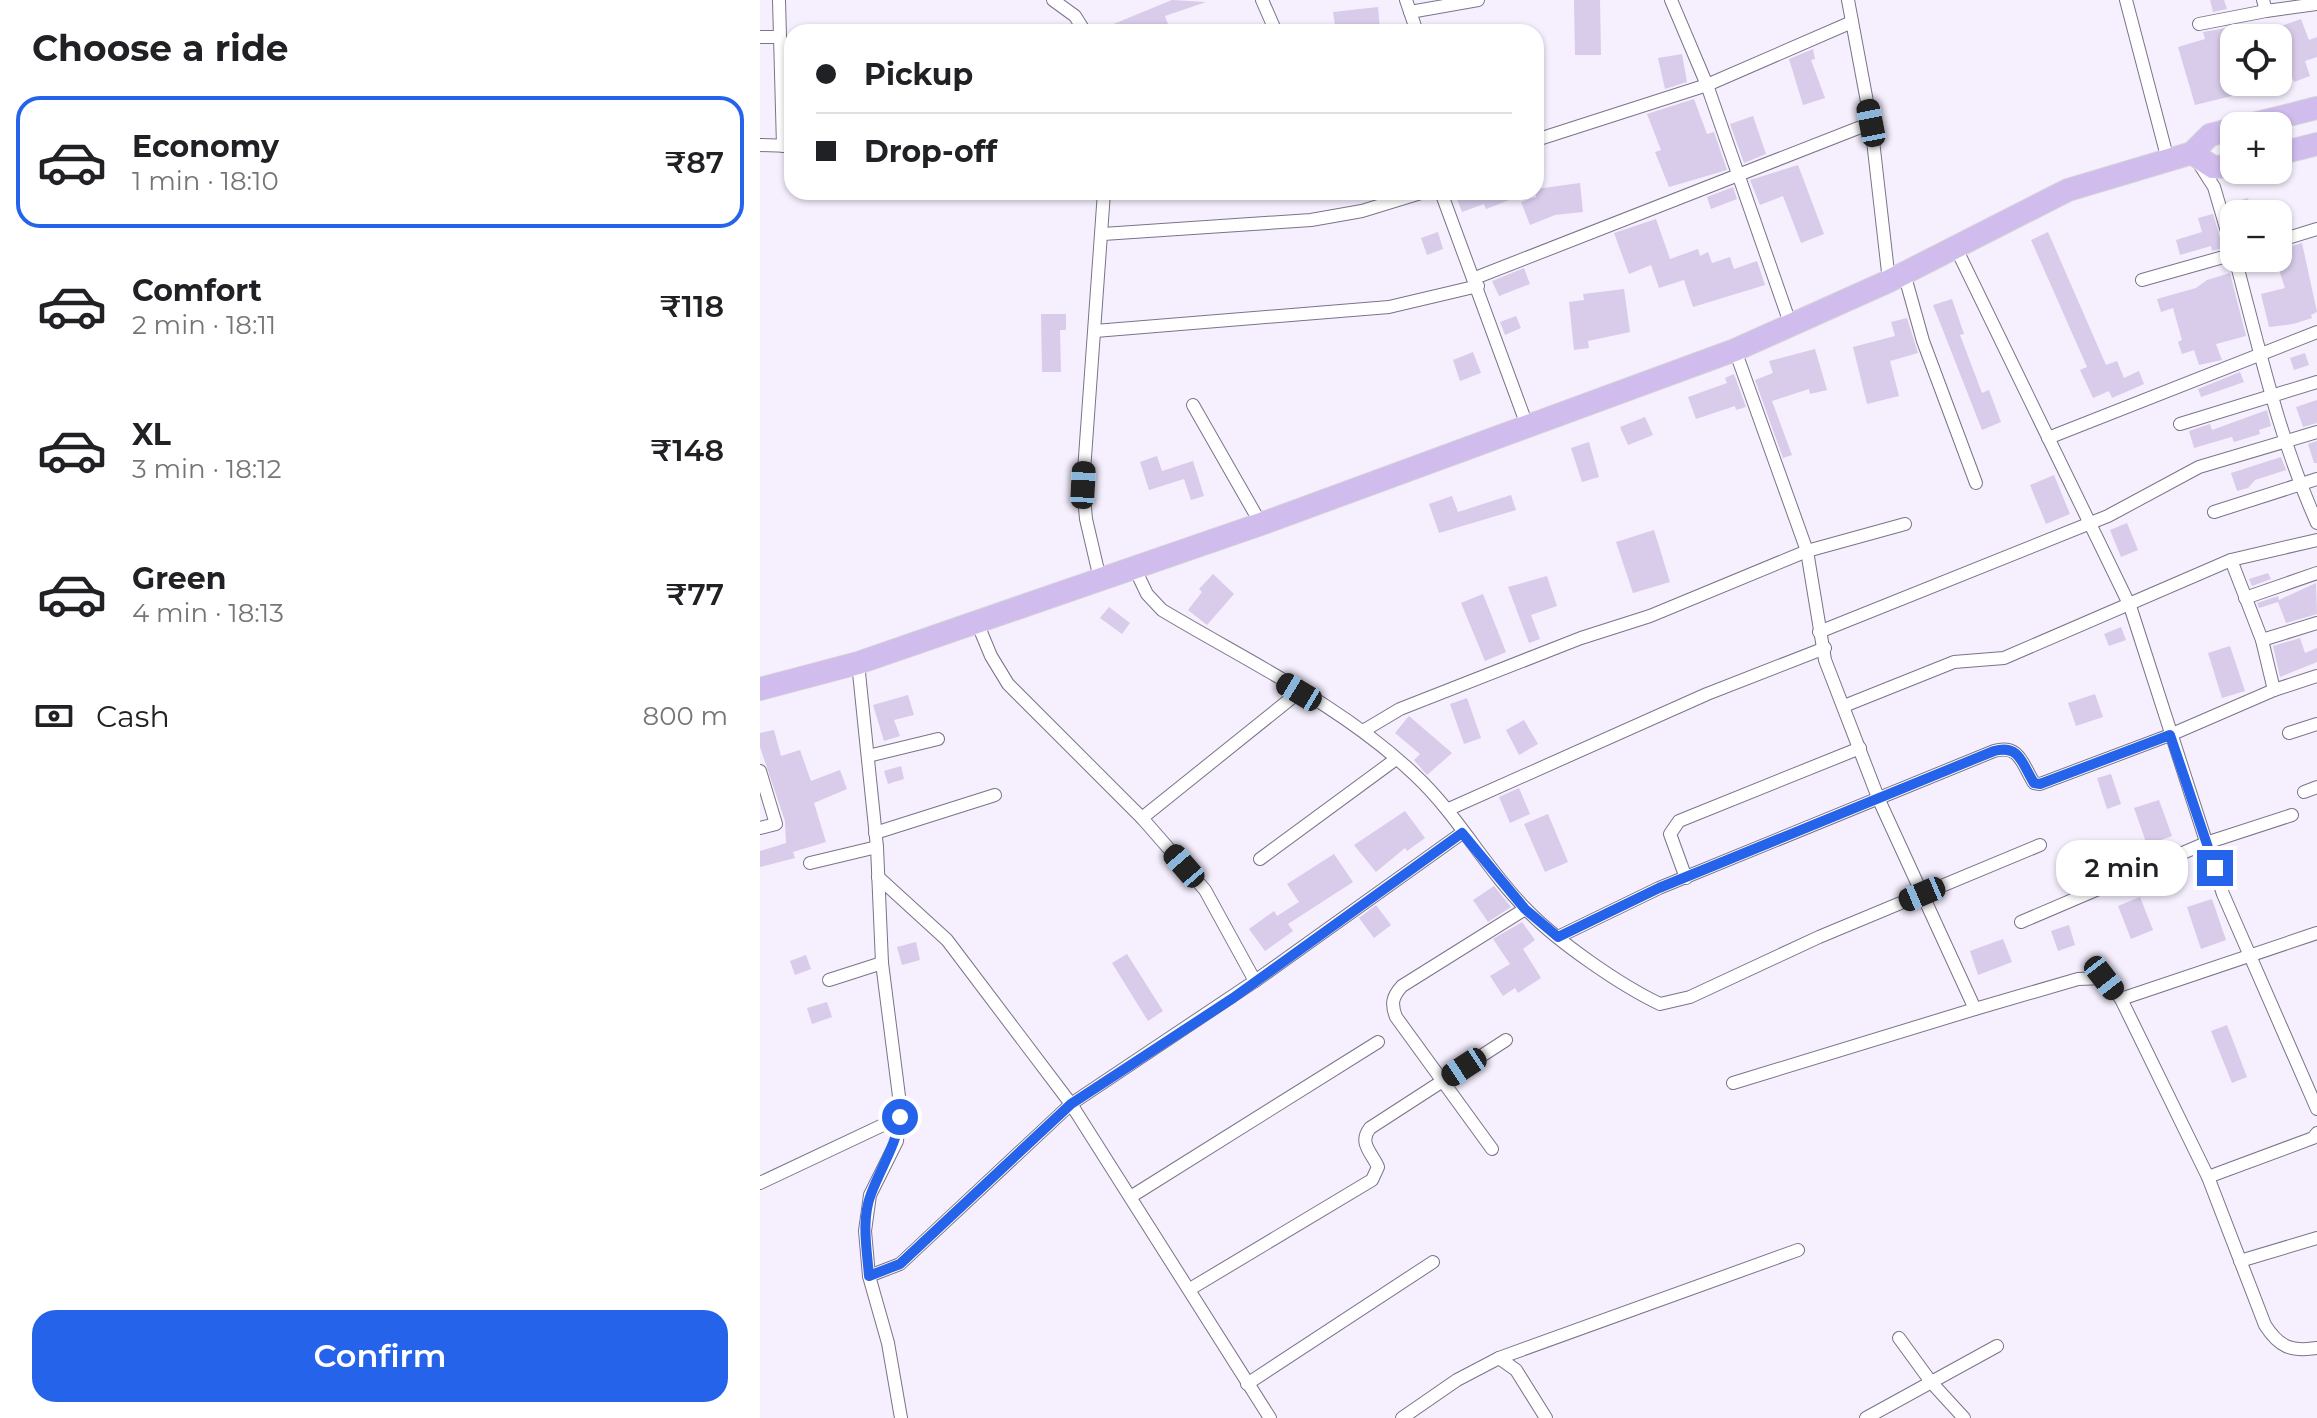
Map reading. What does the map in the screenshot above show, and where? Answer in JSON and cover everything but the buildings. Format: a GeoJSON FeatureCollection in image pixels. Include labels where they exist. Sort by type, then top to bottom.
{"type":"FeatureCollection","features":[{"type":"Feature","properties":{"kind":"highway"},"geometry":{"type":"LineString","coordinates":[[2292,114],[2317,108]]}},
{"type":"Feature","properties":{"kind":"highway"},"geometry":{"type":"LineString","coordinates":[[760,689],[858,663],[1261,524],[1735,350],[1896,277],[2068,190],[2192,153],[2210,135],[2220,132]]}},
{"type":"Feature","properties":{"kind":"highway"},"geometry":{"type":"LineString","coordinates":[[2292,150],[2317,144]]}},
{"type":"Feature","properties":{"kind":"highway"},"geometry":{"type":"LineString","coordinates":[[2192,153],[2213,167],[2220,167]]}},
{"type":"Feature","properties":{"kind":"street"},"geometry":{"type":"LineString","coordinates":[[779,0],[784,92]]}},
{"type":"Feature","properties":{"kind":"street"},"geometry":{"type":"LineString","coordinates":[[1053,0],[1075,16],[1080,24]]}},
{"type":"Feature","properties":{"kind":"street"},"geometry":{"type":"LineString","coordinates":[[1262,0],[1272,24]]}},
{"type":"Feature","properties":{"kind":"street"},"geometry":{"type":"LineString","coordinates":[[1408,6],[1478,0]]}},
{"type":"Feature","properties":{"kind":"street"},"geometry":{"type":"LineString","coordinates":[[1671,0],[1707,85],[1790,323]]}},
{"type":"Feature","properties":{"kind":"street"},"geometry":{"type":"LineString","coordinates":[[1848,0],[1896,277],[1976,483]]}},
{"type":"Feature","properties":{"kind":"street"},"geometry":{"type":"LineString","coordinates":[[2126,0],[2168,160]]}},
{"type":"Feature","properties":{"kind":"street"},"geometry":{"type":"LineString","coordinates":[[2199,24],[2265,5],[2317,4]]}},
{"type":"Feature","properties":{"kind":"street"},"geometry":{"type":"LineString","coordinates":[[1544,137],[1707,85],[1852,22]]}},
{"type":"Feature","properties":{"kind":"street"},"geometry":{"type":"LineString","coordinates":[[760,37],[780,37]]}},
{"type":"Feature","properties":{"kind":"street"},"geometry":{"type":"LineString","coordinates":[[1095,331],[1389,307],[1477,282],[1871,123]]}},
{"type":"Feature","properties":{"kind":"street"},"geometry":{"type":"LineString","coordinates":[[760,145],[784,146]]}},
{"type":"Feature","properties":{"kind":"street"},"geometry":{"type":"LineString","coordinates":[[2192,153],[2214,187],[2220,207]]}},
{"type":"Feature","properties":{"kind":"street"},"geometry":{"type":"LineString","coordinates":[[1100,579],[1086,519],[1083,485],[1104,200]]}},
{"type":"Feature","properties":{"kind":"street"},"geometry":{"type":"LineString","coordinates":[[1103,234],[1311,220],[1362,211],[1398,200]]}},
{"type":"Feature","properties":{"kind":"street"},"geometry":{"type":"LineString","coordinates":[[1444,200],[1477,282],[1528,428]]}},
{"type":"Feature","properties":{"kind":"street"},"geometry":{"type":"LineString","coordinates":[[2292,237],[2317,229]]}},
{"type":"Feature","properties":{"kind":"street"},"geometry":{"type":"LineString","coordinates":[[1955,246],[2130,606],[2206,843],[2250,956],[2317,1109]]}},
{"type":"Feature","properties":{"kind":"street"},"geometry":{"type":"LineString","coordinates":[[2142,280],[2220,259]]}},
{"type":"Feature","properties":{"kind":"street"},"geometry":{"type":"LineString","coordinates":[[2239,272],[2262,352],[2270,395],[2299,485],[2317,523]]}},
{"type":"Feature","properties":{"kind":"street"},"geometry":{"type":"LineString","coordinates":[[2048,438],[2317,332]]}},
{"type":"Feature","properties":{"kind":"street"},"geometry":{"type":"LineString","coordinates":[[1735,350],[1807,551],[1825,660],[1879,800],[1975,1009]]}},
{"type":"Feature","properties":{"kind":"street"},"geometry":{"type":"LineString","coordinates":[[2180,424],[2317,382]]}},
{"type":"Feature","properties":{"kind":"street"},"geometry":{"type":"LineString","coordinates":[[1193,405],[1261,524]]}},
{"type":"Feature","properties":{"kind":"street"},"geometry":{"type":"LineString","coordinates":[[1819,632],[2088,524],[2199,467],[2317,432]]}},
{"type":"Feature","properties":{"kind":"street"},"geometry":{"type":"LineString","coordinates":[[2214,512],[2317,479]]}},
{"type":"Feature","properties":{"kind":"street"},"geometry":{"type":"LineString","coordinates":[[1363,731],[1400,709],[1581,638],[1650,616],[1807,551],[1905,524]]}},
{"type":"Feature","properties":{"kind":"street"},"geometry":{"type":"LineString","coordinates":[[1844,706],[1954,662],[2004,658],[2231,560],[2317,540]]}},
{"type":"Feature","properties":{"kind":"street"},"geometry":{"type":"LineString","coordinates":[[2231,560],[2262,640],[2274,690]]}},
{"type":"Feature","properties":{"kind":"street"},"geometry":{"type":"LineString","coordinates":[[1134,567],[1155,604],[1363,731],[1449,809],[1462,833],[1525,909],[1558,937],[1660,1004],[1674,1003],[2040,845]]}},
{"type":"Feature","properties":{"kind":"street"},"geometry":{"type":"LineString","coordinates":[[2245,598],[2317,573]]}},
{"type":"Feature","properties":{"kind":"street"},"geometry":{"type":"LineString","coordinates":[[976,620],[1008,684],[1142,818],[1205,890],[1255,981]]}},
{"type":"Feature","properties":{"kind":"street"},"geometry":{"type":"LineString","coordinates":[[2262,640],[2317,623]]}},
{"type":"Feature","properties":{"kind":"street"},"geometry":{"type":"LineString","coordinates":[[1449,809],[1707,694],[1825,648]]}},
{"type":"Feature","properties":{"kind":"street"},"geometry":{"type":"LineString","coordinates":[[858,663],[876,840],[882,963],[892,1023],[900,1117],[897,1141],[870,1195],[867,1210],[869,1276],[888,1343],[901,1418]]}},
{"type":"Feature","properties":{"kind":"street"},"geometry":{"type":"LineString","coordinates":[[1558,937],[1686,878],[2002,749],[2017,752],[2034,783],[2040,784],[2170,735],[2274,690],[2317,676]]}},
{"type":"Feature","properties":{"kind":"street"},"geometry":{"type":"LineString","coordinates":[[1142,818],[1299,692]]}},
{"type":"Feature","properties":{"kind":"street"},"geometry":{"type":"LineString","coordinates":[[2289,733],[2317,724]]}},
{"type":"Feature","properties":{"kind":"street"},"geometry":{"type":"LineString","coordinates":[[868,756],[938,739]]}},
{"type":"Feature","properties":{"kind":"street"},"geometry":{"type":"LineString","coordinates":[[1686,878],[1670,834],[1679,821],[1860,748]]}},
{"type":"Feature","properties":{"kind":"street"},"geometry":{"type":"LineString","coordinates":[[1260,859],[1396,759]]}},
{"type":"Feature","properties":{"kind":"street"},"geometry":{"type":"LineString","coordinates":[[760,771],[776,824],[760,828]]}},
{"type":"Feature","properties":{"kind":"street"},"geometry":{"type":"LineString","coordinates":[[2304,792],[2317,787]]}},
{"type":"Feature","properties":{"kind":"street"},"geometry":{"type":"LineString","coordinates":[[810,863],[995,795]]}},
{"type":"Feature","properties":{"kind":"street"},"geometry":{"type":"LineString","coordinates":[[2021,922],[2206,843],[2292,815]]}},
{"type":"Feature","properties":{"kind":"street"},"geometry":{"type":"LineString","coordinates":[[869,1276],[900,1264],[1071,1104],[1255,981],[1462,833]]}},
{"type":"Feature","properties":{"kind":"street"},"geometry":{"type":"LineString","coordinates":[[878,877],[947,940],[1071,1104],[1270,1418]]}},
{"type":"Feature","properties":{"kind":"street"},"geometry":{"type":"LineString","coordinates":[[1492,1149],[1396,1017],[1392,1005],[1394,994],[1402,986],[1525,909]]}},
{"type":"Feature","properties":{"kind":"street"},"geometry":{"type":"LineString","coordinates":[[2121,999],[2317,933]]}},
{"type":"Feature","properties":{"kind":"street"},"geometry":{"type":"LineString","coordinates":[[829,980],[882,963]]}},
{"type":"Feature","properties":{"kind":"street"},"geometry":{"type":"LineString","coordinates":[[1733,1083],[1975,1009],[2094,976],[2104,978],[2121,999],[2208,1177],[2256,1306],[2278,1343],[2301,1351],[2317,1348]]}},
{"type":"Feature","properties":{"kind":"street"},"geometry":{"type":"LineString","coordinates":[[1190,1289],[1372,1180],[1378,1167],[1365,1146],[1365,1134],[1506,1040]]}},
{"type":"Feature","properties":{"kind":"street"},"geometry":{"type":"LineString","coordinates":[[1132,1196],[1378,1042]]}},
{"type":"Feature","properties":{"kind":"street"},"geometry":{"type":"LineString","coordinates":[[760,1183],[900,1117]]}},
{"type":"Feature","properties":{"kind":"street"},"geometry":{"type":"LineString","coordinates":[[2208,1177],[2313,1138],[2317,1133]]}},
{"type":"Feature","properties":{"kind":"street"},"geometry":{"type":"LineString","coordinates":[[2240,1261],[2317,1238]]}},
{"type":"Feature","properties":{"kind":"street"},"geometry":{"type":"LineString","coordinates":[[1402,1418],[1457,1380],[1499,1358],[1798,1250]]}},
{"type":"Feature","properties":{"kind":"street"},"geometry":{"type":"LineString","coordinates":[[1247,1384],[1433,1262]]}},
{"type":"Feature","properties":{"kind":"street"},"geometry":{"type":"LineString","coordinates":[[1899,1338],[1931,1382],[1964,1418]]}},
{"type":"Feature","properties":{"kind":"street"},"geometry":{"type":"LineString","coordinates":[[1866,1418],[1997,1346]]}},
{"type":"Feature","properties":{"kind":"street"},"geometry":{"type":"LineString","coordinates":[[1499,1358],[1516,1370],[1546,1418]]}},
{"type":"Feature","properties":{"kind":"route"},"geometry":{"type":"LineString","coordinates":[[900,1117],[897,1141],[870,1195],[867,1210],[865,1231],[869,1276],[886,1272],[900,1264],[1071,1104],[1233,998],[1462,833],[1525,909],[1558,937],[1659,888],[1925,782],[1994,751],[2010,749],[2017,752],[2034,783],[2040,784],[2170,735],[2215,868]]}}]}
